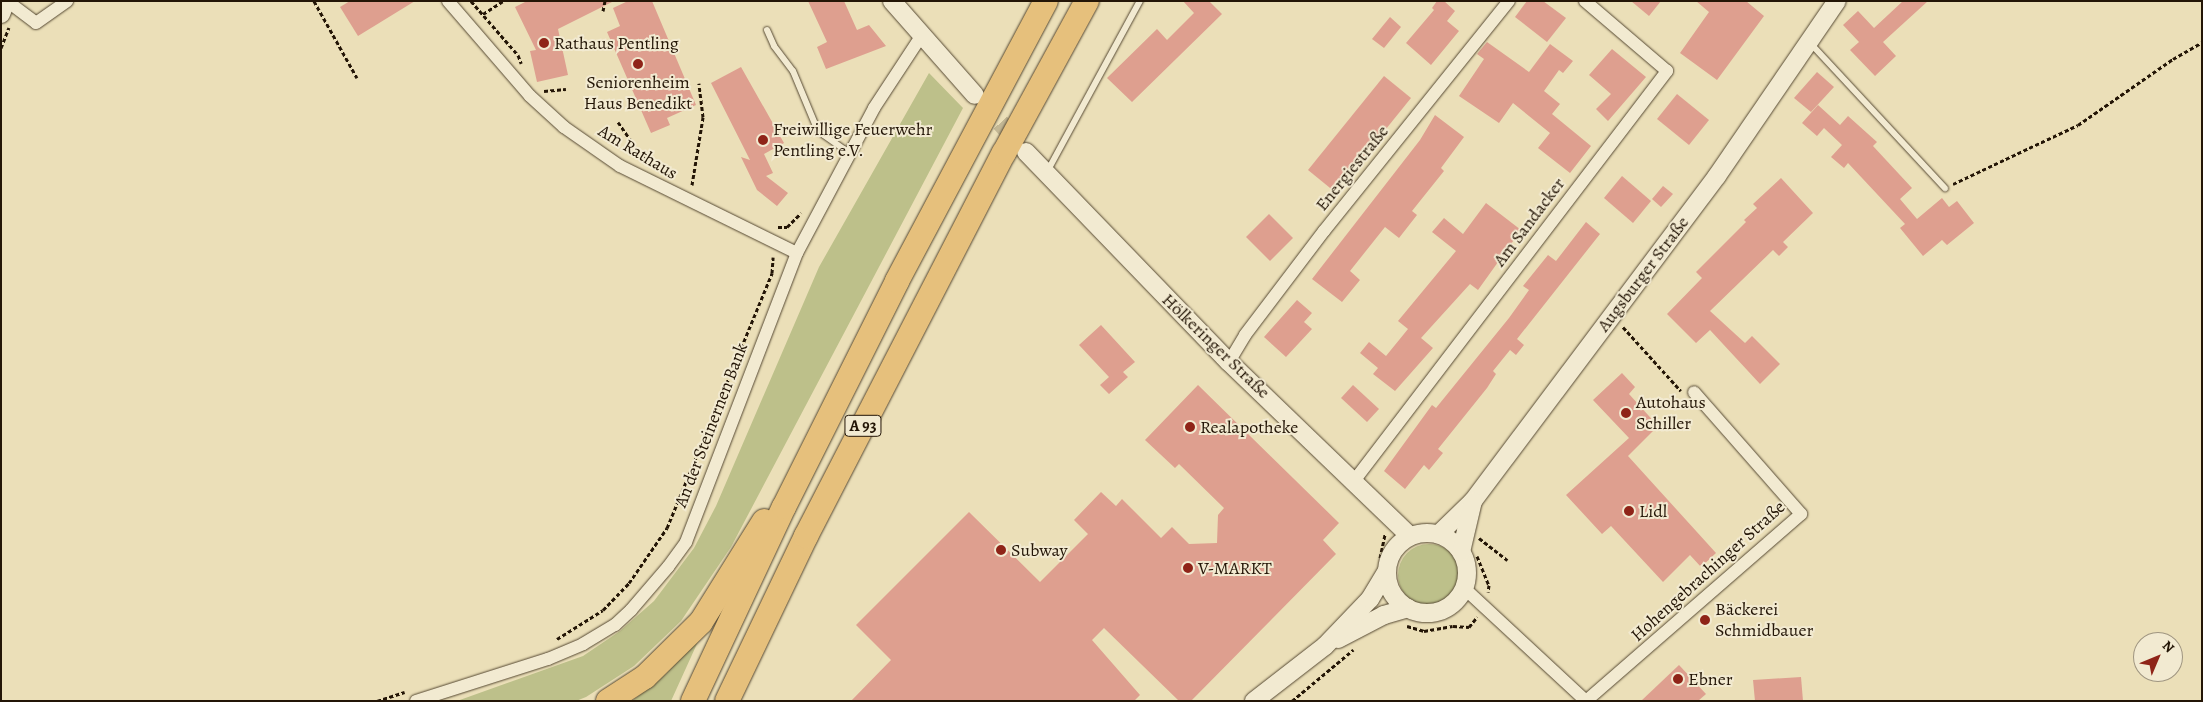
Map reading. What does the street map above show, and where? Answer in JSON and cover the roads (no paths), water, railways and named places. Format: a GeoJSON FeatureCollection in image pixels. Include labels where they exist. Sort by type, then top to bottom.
{"type":"FeatureCollection","features":[{"type":"Feature","properties":{"kind":"highway","name":"A 93"},"geometry":{"type":"LineString","coordinates":[[693,701],[784,507],[896,281],[1046,1]]}},
{"type":"Feature","properties":{"kind":"highway","name":"A 93"},"geometry":{"type":"LineString","coordinates":[[728,701],[806,536],[1004,153],[1087,1]]}},
{"type":"Feature","properties":{"kind":"highway"},"geometry":{"type":"LineString","coordinates":[[608,701],[645,677],[701,622],[762,523],[784,507]]}},
{"type":"Feature","properties":{"kind":"street"},"geometry":{"type":"LineString","coordinates":[[1,14],[7,1],[36,23],[67,1]]}},
{"type":"Feature","properties":{"kind":"street","name":"Am Rathaus"},"geometry":{"type":"LineString","coordinates":[[448,1],[530,96],[564,127],[620,166],[797,253]]}},
{"type":"Feature","properties":{"kind":"street"},"geometry":{"type":"LineString","coordinates":[[892,1],[975,95]]}},
{"type":"Feature","properties":{"kind":"street","name":"Energiestraße"},"geometry":{"type":"LineString","coordinates":[[1229,362],[1245,335],[1319,239],[1510,1]]}},
{"type":"Feature","properties":{"kind":"street","name":"Am Sandacker"},"geometry":{"type":"LineString","coordinates":[[1354,481],[1667,71],[1585,1]]}},
{"type":"Feature","properties":{"kind":"street","name":"Augsburger Straße"},"geometry":{"type":"LineString","coordinates":[[1439,534],[1473,501],[1717,176],[1837,1]]}},
{"type":"Feature","properties":{"kind":"street","name":"An der Steinernen Bank"},"geometry":{"type":"LineString","coordinates":[[414,695],[548,659],[583,644],[615,625],[648,591],[686,542],[797,253],[874,108],[922,35]]}},
{"type":"Feature","properties":{"kind":"street","name":"Hölkeringer Straße"},"geometry":{"type":"LineString","coordinates":[[1026,152],[1229,362],[1410,536]]}},
{"type":"Feature","properties":{"kind":"street","name":"Hohengebrachinger Straße"},"geometry":{"type":"LineString","coordinates":[[1586,701],[1801,514],[1694,392]]}},
{"type":"Feature","properties":{"kind":"street","name":"Augsburger Straße"},"geometry":{"type":"LineString","coordinates":[[1471,549],[1473,501]]}},
{"type":"Feature","properties":{"kind":"street"},"geometry":{"type":"LineString","coordinates":[[1254,701],[1325,646],[1370,599],[1386,572],[1393,551],[1410,536],[1439,534],[1471,549],[1464,588],[1446,608],[1434,612],[1408,608],[1384,615],[1325,646]]}},
{"type":"Feature","properties":{"kind":"street"},"geometry":{"type":"LineString","coordinates":[[1386,572],[1392,593],[1408,608]]}},
{"type":"Feature","properties":{"kind":"street"},"geometry":{"type":"LineString","coordinates":[[1464,588],[1486,606],[1586,701]]}},
{"type":"Feature","properties":{"kind":"lane"},"geometry":{"type":"LineString","coordinates":[[1046,173],[1140,1]]}},
{"type":"Feature","properties":{"kind":"lane"},"geometry":{"type":"LineString","coordinates":[[767,30],[774,46],[793,71],[818,131],[850,153]]}},
{"type":"Feature","properties":{"kind":"lane"},"geometry":{"type":"LineString","coordinates":[[1810,43],[1945,188]]}},
{"type":"Feature","properties":{"kind":"tunnel"},"geometry":{"type":"LineString","coordinates":[[982,103],[1020,144]]}},
{"type":"Feature","properties":{"kind":"place","name":"Rathaus Pentling"},"geometry":{"type":"Point","coordinates":[544,43]}},
{"type":"Feature","properties":{"kind":"place","name":"Seniorenheim Haus Benedikt"},"geometry":{"type":"Point","coordinates":[638,64]}},
{"type":"Feature","properties":{"kind":"place","name":"Freiwillige Feuerwehr Pentling e.V."},"geometry":{"type":"Point","coordinates":[763,140]}},
{"type":"Feature","properties":{"kind":"place","name":"Autohaus Schiller"},"geometry":{"type":"Point","coordinates":[1626,413]}},
{"type":"Feature","properties":{"kind":"place","name":"Realapotheke"},"geometry":{"type":"Point","coordinates":[1190,427]}},
{"type":"Feature","properties":{"kind":"place","name":"Lidl"},"geometry":{"type":"Point","coordinates":[1629,511]}},
{"type":"Feature","properties":{"kind":"place","name":"Subway"},"geometry":{"type":"Point","coordinates":[1001,550]}},
{"type":"Feature","properties":{"kind":"place","name":"V-MARKT"},"geometry":{"type":"Point","coordinates":[1188,568]}},
{"type":"Feature","properties":{"kind":"place","name":"Bäckerei Schmidbauer"},"geometry":{"type":"Point","coordinates":[1705,620]}},
{"type":"Feature","properties":{"kind":"place","name":"Ebner"},"geometry":{"type":"Point","coordinates":[1678,679]}}]}
